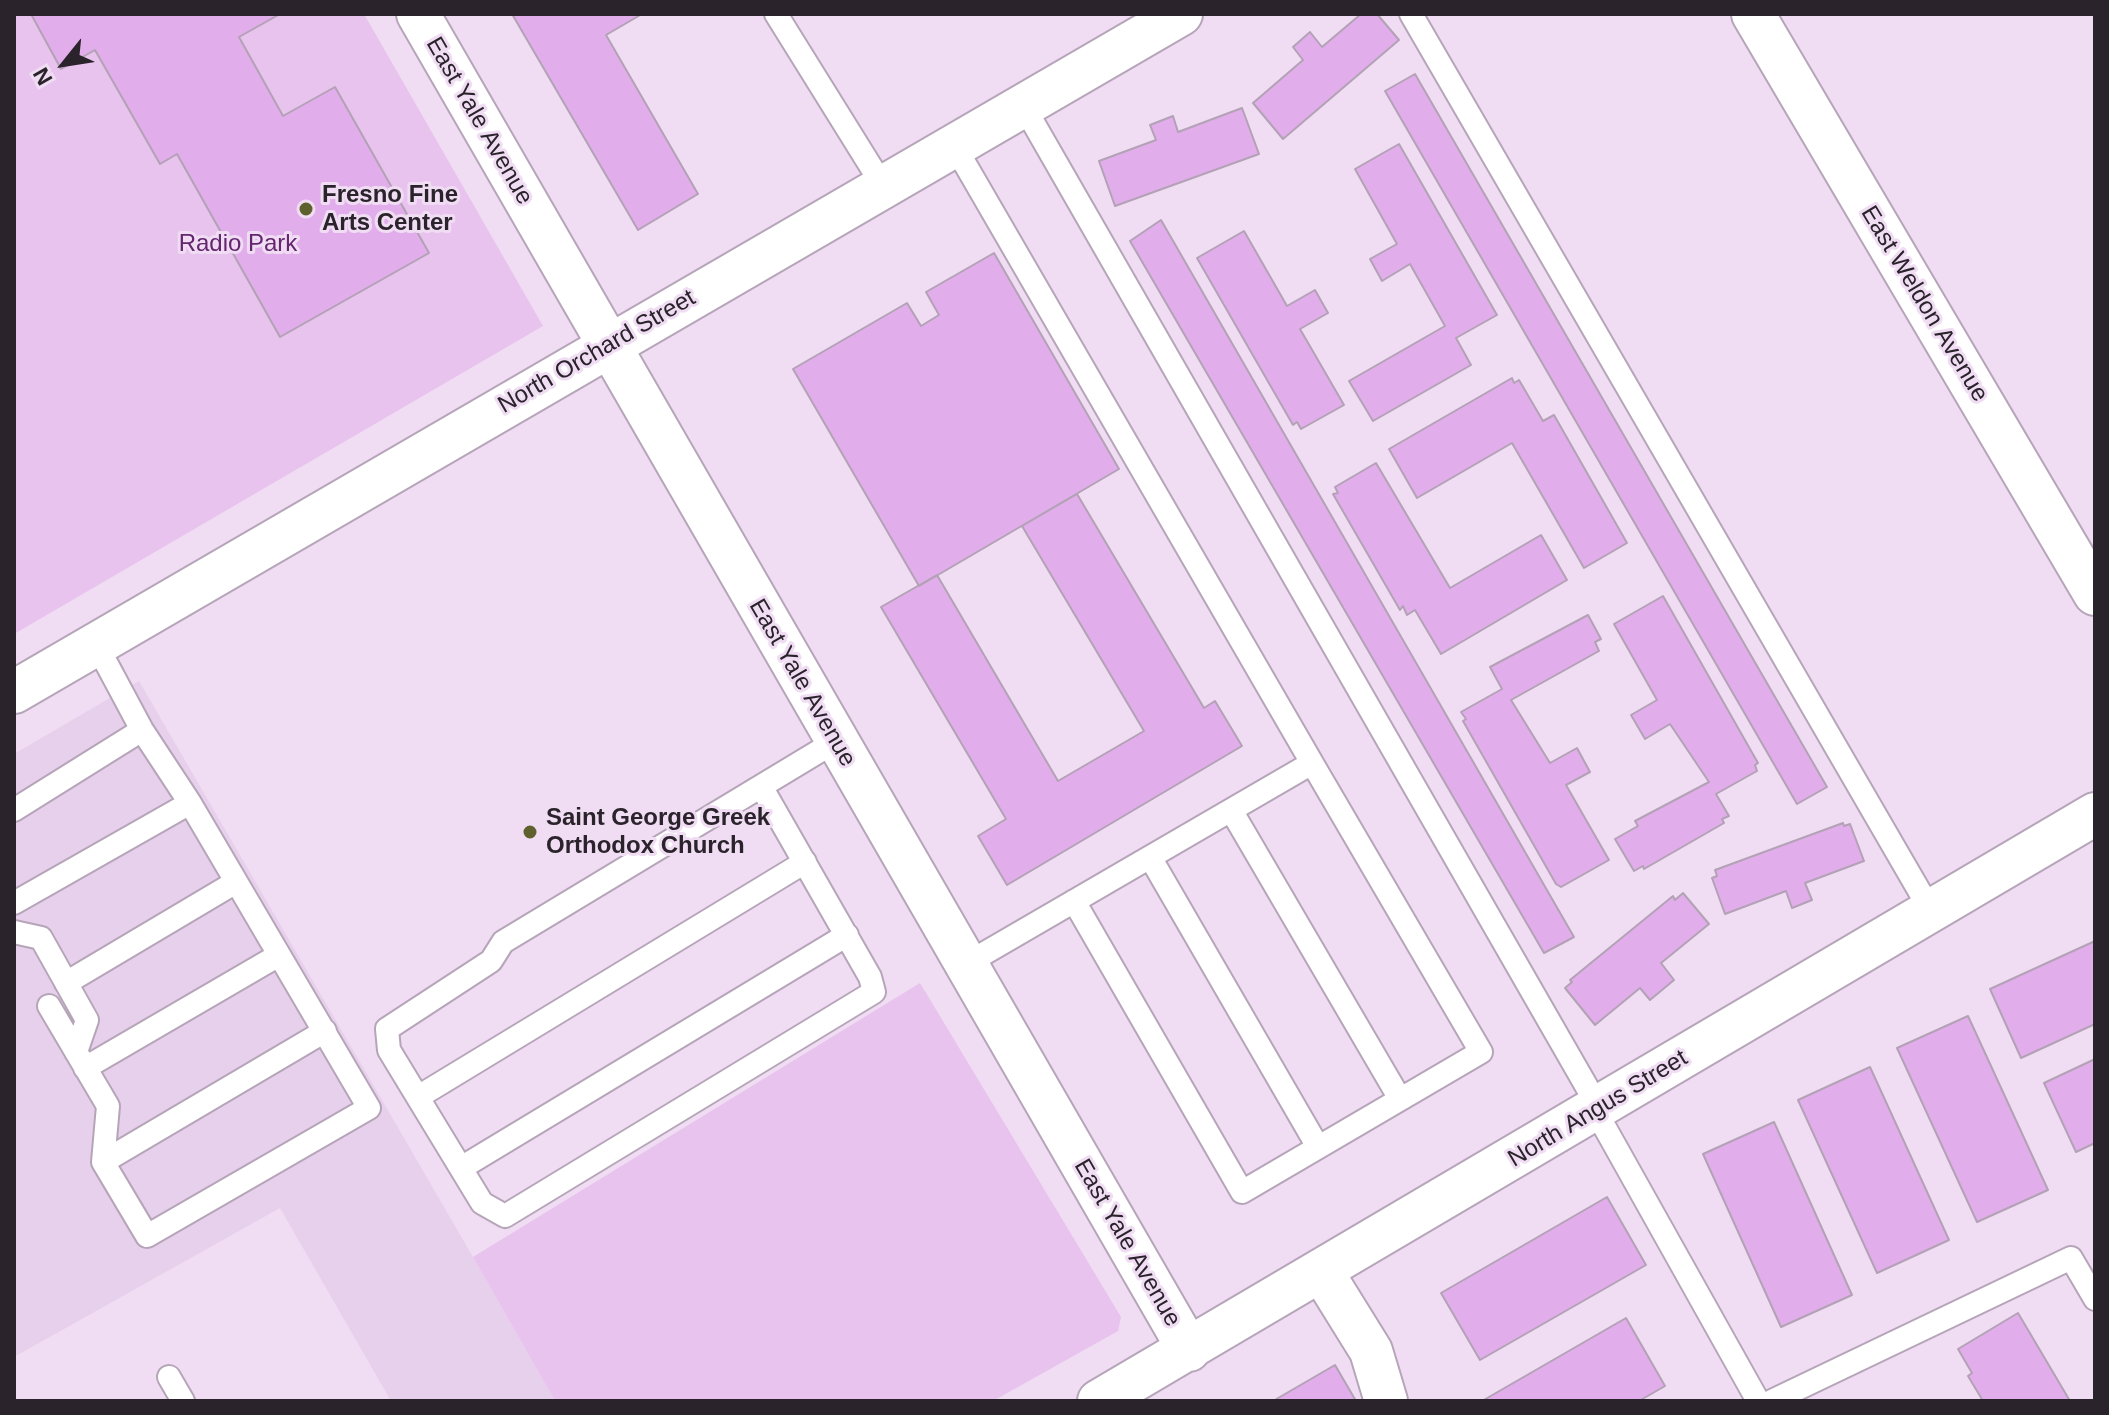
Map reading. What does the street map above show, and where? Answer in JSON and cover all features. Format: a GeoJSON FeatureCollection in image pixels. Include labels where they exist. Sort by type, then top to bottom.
{"type":"FeatureCollection","features":[{"type":"Feature","properties":{"kind":"street","name":"East Yale Avenue"},"geometry":{"type":"LineString","coordinates":[[418,14],[1189,1350]]}},
{"type":"Feature","properties":{"kind":"street","name":"North Orchard Street"},"geometry":{"type":"LineString","coordinates":[[14,692],[1181,14]]}},
{"type":"Feature","properties":{"kind":"street","name":"East Weldon Avenue"},"geometry":{"type":"LineString","coordinates":[[1753,14],[2095,594]]}},
{"type":"Feature","properties":{"kind":"street","name":"North Angus Street"},"geometry":{"type":"LineString","coordinates":[[1099,1401],[2095,814]]}},
{"type":"Feature","properties":{"kind":"street"},"geometry":{"type":"LineString","coordinates":[[1322,1272],[1371,1351],[1386,1401]]}},
{"type":"Feature","properties":{"kind":"lane"},"geometry":{"type":"LineString","coordinates":[[776,14],[883,186]]}},
{"type":"Feature","properties":{"kind":"lane"},"geometry":{"type":"LineString","coordinates":[[1411,14],[1931,911]]}},
{"type":"Feature","properties":{"kind":"lane"},"geometry":{"type":"LineString","coordinates":[[1023,105],[1597,1109],[1758,1401]]}},
{"type":"Feature","properties":{"kind":"lane"},"geometry":{"type":"LineString","coordinates":[[954,145],[1481,1052],[1242,1192],[1074,901]]}},
{"type":"Feature","properties":{"kind":"lane"},"geometry":{"type":"LineString","coordinates":[[49,1006],[108,1106],[103,1162],[147,1236],[369,1108],[190,803],[142,730],[96,644]]}},
{"type":"Feature","properties":{"kind":"lane"},"geometry":{"type":"LineString","coordinates":[[14,810],[142,730]]}},
{"type":"Feature","properties":{"kind":"lane"},"geometry":{"type":"LineString","coordinates":[[762,788],[847,935],[870,977],[874,992],[505,1216],[482,1203],[389,1050],[387,1029],[491,961],[503,942],[836,741]]}},
{"type":"Feature","properties":{"kind":"lane"},"geometry":{"type":"LineString","coordinates":[[966,964],[1312,763]]}},
{"type":"Feature","properties":{"kind":"lane"},"geometry":{"type":"LineString","coordinates":[[14,903],[190,803]]}},
{"type":"Feature","properties":{"kind":"lane"},"geometry":{"type":"LineString","coordinates":[[1231,810],[1400,1099]]}},
{"type":"Feature","properties":{"kind":"lane"},"geometry":{"type":"LineString","coordinates":[[1150,857],[1318,1147]]}},
{"type":"Feature","properties":{"kind":"lane"},"geometry":{"type":"LineString","coordinates":[[418,1097],[805,862]]}},
{"type":"Feature","properties":{"kind":"lane"},"geometry":{"type":"LineString","coordinates":[[66,983],[236,882]]}},
{"type":"Feature","properties":{"kind":"lane"},"geometry":{"type":"LineString","coordinates":[[461,1168],[847,935]]}},
{"type":"Feature","properties":{"kind":"lane"},"geometry":{"type":"LineString","coordinates":[[15,944],[41,938],[87,1020],[80,1060]]}},
{"type":"Feature","properties":{"kind":"lane"},"geometry":{"type":"LineString","coordinates":[[80,1060],[279,955]]}},
{"type":"Feature","properties":{"kind":"lane"},"geometry":{"type":"LineString","coordinates":[[103,1162],[325,1031]]}},
{"type":"Feature","properties":{"kind":"lane"},"geometry":{"type":"LineString","coordinates":[[1772,1401],[2071,1258],[2095,1299]]}},
{"type":"Feature","properties":{"kind":"lane"},"geometry":{"type":"LineString","coordinates":[[169,1377],[183,1401]]}},
{"type":"Feature","properties":{"kind":"shaded area"},"geometry":{"type":"Polygon","coordinates":[[[139,681],[555,1401],[391,1401],[280,1208],[14,1357],[14,754],[139,681]]]}},
{"type":"Feature","properties":{"kind":"green space","name":"Radio Park"},"geometry":{"type":"Polygon","coordinates":[[[14,14],[364,14],[543,326],[14,634],[14,14]]]}},
{"type":"Feature","properties":{"kind":"green space"},"geometry":{"type":"Polygon","coordinates":[[[920,983],[1121,1317],[1118,1331],[993,1401],[555,1401],[473,1257],[920,983]]]}},
{"type":"Feature","properties":{"kind":"building","name":"Fresno Fine Arts Center"},"geometry":{"type":"Polygon","coordinates":[[[31,14],[280,14],[239,37],[283,116],[335,87],[429,253],[280,337],[177,154],[160,164],[95,50],[61,69],[31,14]]]}},
{"type":"Feature","properties":{"kind":"building"},"geometry":{"type":"Polygon","coordinates":[[[512,14],[642,14],[606,35],[698,194],[638,230],[512,14]]]}},
{"type":"Feature","properties":{"kind":"building"},"geometry":{"type":"Polygon","coordinates":[[[1361,14],[1377,14],[1399,40],[1283,139],[1253,103],[1303,60],[1293,47],[1310,32],[1322,47],[1361,14]]]}},
{"type":"Feature","properties":{"kind":"building"},"geometry":{"type":"Polygon","coordinates":[[[1415,74],[1827,787],[1797,804],[1385,91],[1415,74]]]}},
{"type":"Feature","properties":{"kind":"building"},"geometry":{"type":"Polygon","coordinates":[[[1242,108],[1259,154],[1115,206],[1099,161],[1156,140],[1150,125],[1173,116],[1178,132],[1242,108]]]}},
{"type":"Feature","properties":{"kind":"building"},"geometry":{"type":"Polygon","coordinates":[[[1399,144],[1497,315],[1456,338],[1471,365],[1373,421],[1349,381],[1445,326],[1410,264],[1382,281],[1370,259],[1397,244],[1355,169],[1399,144]]]}},
{"type":"Feature","properties":{"kind":"building"},"geometry":{"type":"Polygon","coordinates":[[[1161,220],[1574,937],[1544,953],[1130,241],[1161,220]]]}},
{"type":"Feature","properties":{"kind":"building"},"geometry":{"type":"Polygon","coordinates":[[[1244,231],[1287,306],[1315,290],[1328,313],[1300,329],[1344,405],[1301,429],[1297,422],[1293,425],[1197,258],[1244,231]]]}},
{"type":"Feature","properties":{"kind":"building"},"geometry":{"type":"Polygon","coordinates":[[[994,253],[1119,469],[919,586],[793,369],[907,303],[921,326],[939,315],[926,292],[994,253]]]}},
{"type":"Feature","properties":{"kind":"building"},"geometry":{"type":"Polygon","coordinates":[[[1512,378],[1514,383],[1519,380],[1543,421],[1554,415],[1627,543],[1584,568],[1512,443],[1417,498],[1389,449],[1512,378]]]}},
{"type":"Feature","properties":{"kind":"building"},"geometry":{"type":"Polygon","coordinates":[[[1376,463],[1450,588],[1541,535],[1567,580],[1441,654],[1415,610],[1407,615],[1403,606],[1400,610],[1333,494],[1338,493],[1335,487],[1376,463]]]}},
{"type":"Feature","properties":{"kind":"building"},"geometry":{"type":"Polygon","coordinates":[[[1077,494],[1204,708],[1215,701],[1242,746],[1007,885],[978,836],[1006,819],[881,607],[937,575],[1058,781],[1144,731],[1022,526],[1077,494]]]}},
{"type":"Feature","properties":{"kind":"building"},"geometry":{"type":"Polygon","coordinates":[[[1663,596],[1758,763],[1755,765],[1757,771],[1716,794],[1729,816],[1722,819],[1724,823],[1644,869],[1643,866],[1634,871],[1615,839],[1638,826],[1635,821],[1709,782],[1670,724],[1645,739],[1631,715],[1657,700],[1614,624],[1663,596]]]}},
{"type":"Feature","properties":{"kind":"building"},"geometry":{"type":"Polygon","coordinates":[[[1588,615],[1601,639],[1595,642],[1599,651],[1511,700],[1550,763],[1577,748],[1590,772],[1566,785],[1609,860],[1561,887],[1556,884],[1463,721],[1466,719],[1461,712],[1502,689],[1490,667],[1588,615]]]}},
{"type":"Feature","properties":{"kind":"building"},"geometry":{"type":"Polygon","coordinates":[[[1843,823],[1844,826],[1850,824],[1864,861],[1805,883],[1812,900],[1792,908],[1786,891],[1725,914],[1712,878],[1717,876],[1715,870],[1843,823]]]}},
{"type":"Feature","properties":{"kind":"building"},"geometry":{"type":"Polygon","coordinates":[[[1683,893],[1709,924],[1661,963],[1674,980],[1650,1000],[1640,988],[1595,1025],[1565,988],[1572,982],[1570,980],[1673,896],[1675,900],[1683,893]]]}},
{"type":"Feature","properties":{"kind":"building"},"geometry":{"type":"Polygon","coordinates":[[[2095,941],[2095,1024],[2021,1058],[1990,989],[2095,941]]]}},
{"type":"Feature","properties":{"kind":"building"},"geometry":{"type":"Polygon","coordinates":[[[1968,1016],[2048,1190],[1977,1222],[1897,1048],[1968,1016]]]}},
{"type":"Feature","properties":{"kind":"building"},"geometry":{"type":"Polygon","coordinates":[[[2095,1059],[2095,1143],[2076,1152],[2044,1083],[2095,1059]]]}},
{"type":"Feature","properties":{"kind":"building"},"geometry":{"type":"Polygon","coordinates":[[[1870,1067],[1949,1240],[1877,1273],[1798,1100],[1870,1067]]]}},
{"type":"Feature","properties":{"kind":"building"},"geometry":{"type":"Polygon","coordinates":[[[1774,1122],[1852,1295],[1781,1327],[1703,1154],[1774,1122]]]}},
{"type":"Feature","properties":{"kind":"building"},"geometry":{"type":"Polygon","coordinates":[[[1607,1197],[1646,1265],[1480,1360],[1441,1293],[1607,1197]]]}},
{"type":"Feature","properties":{"kind":"building"},"geometry":{"type":"Polygon","coordinates":[[[2018,1313],[2070,1401],[1983,1401],[1968,1376],[1972,1373],[1958,1349],[2018,1313]]]}},
{"type":"Feature","properties":{"kind":"building"},"geometry":{"type":"Polygon","coordinates":[[[1626,1318],[1665,1386],[1639,1401],[1482,1401],[1626,1318]]]}},
{"type":"Feature","properties":{"kind":"building"},"geometry":{"type":"Polygon","coordinates":[[[1335,1365],[1356,1401],[1273,1401],[1335,1365]]]}},
{"type":"Feature","properties":{"kind":"place","name":"Fresno Fine Arts Center"},"geometry":{"type":"Point","coordinates":[306,209]}},
{"type":"Feature","properties":{"kind":"place","name":"Saint George Greek Orthodox Church"},"geometry":{"type":"Point","coordinates":[530,832]}}]}
